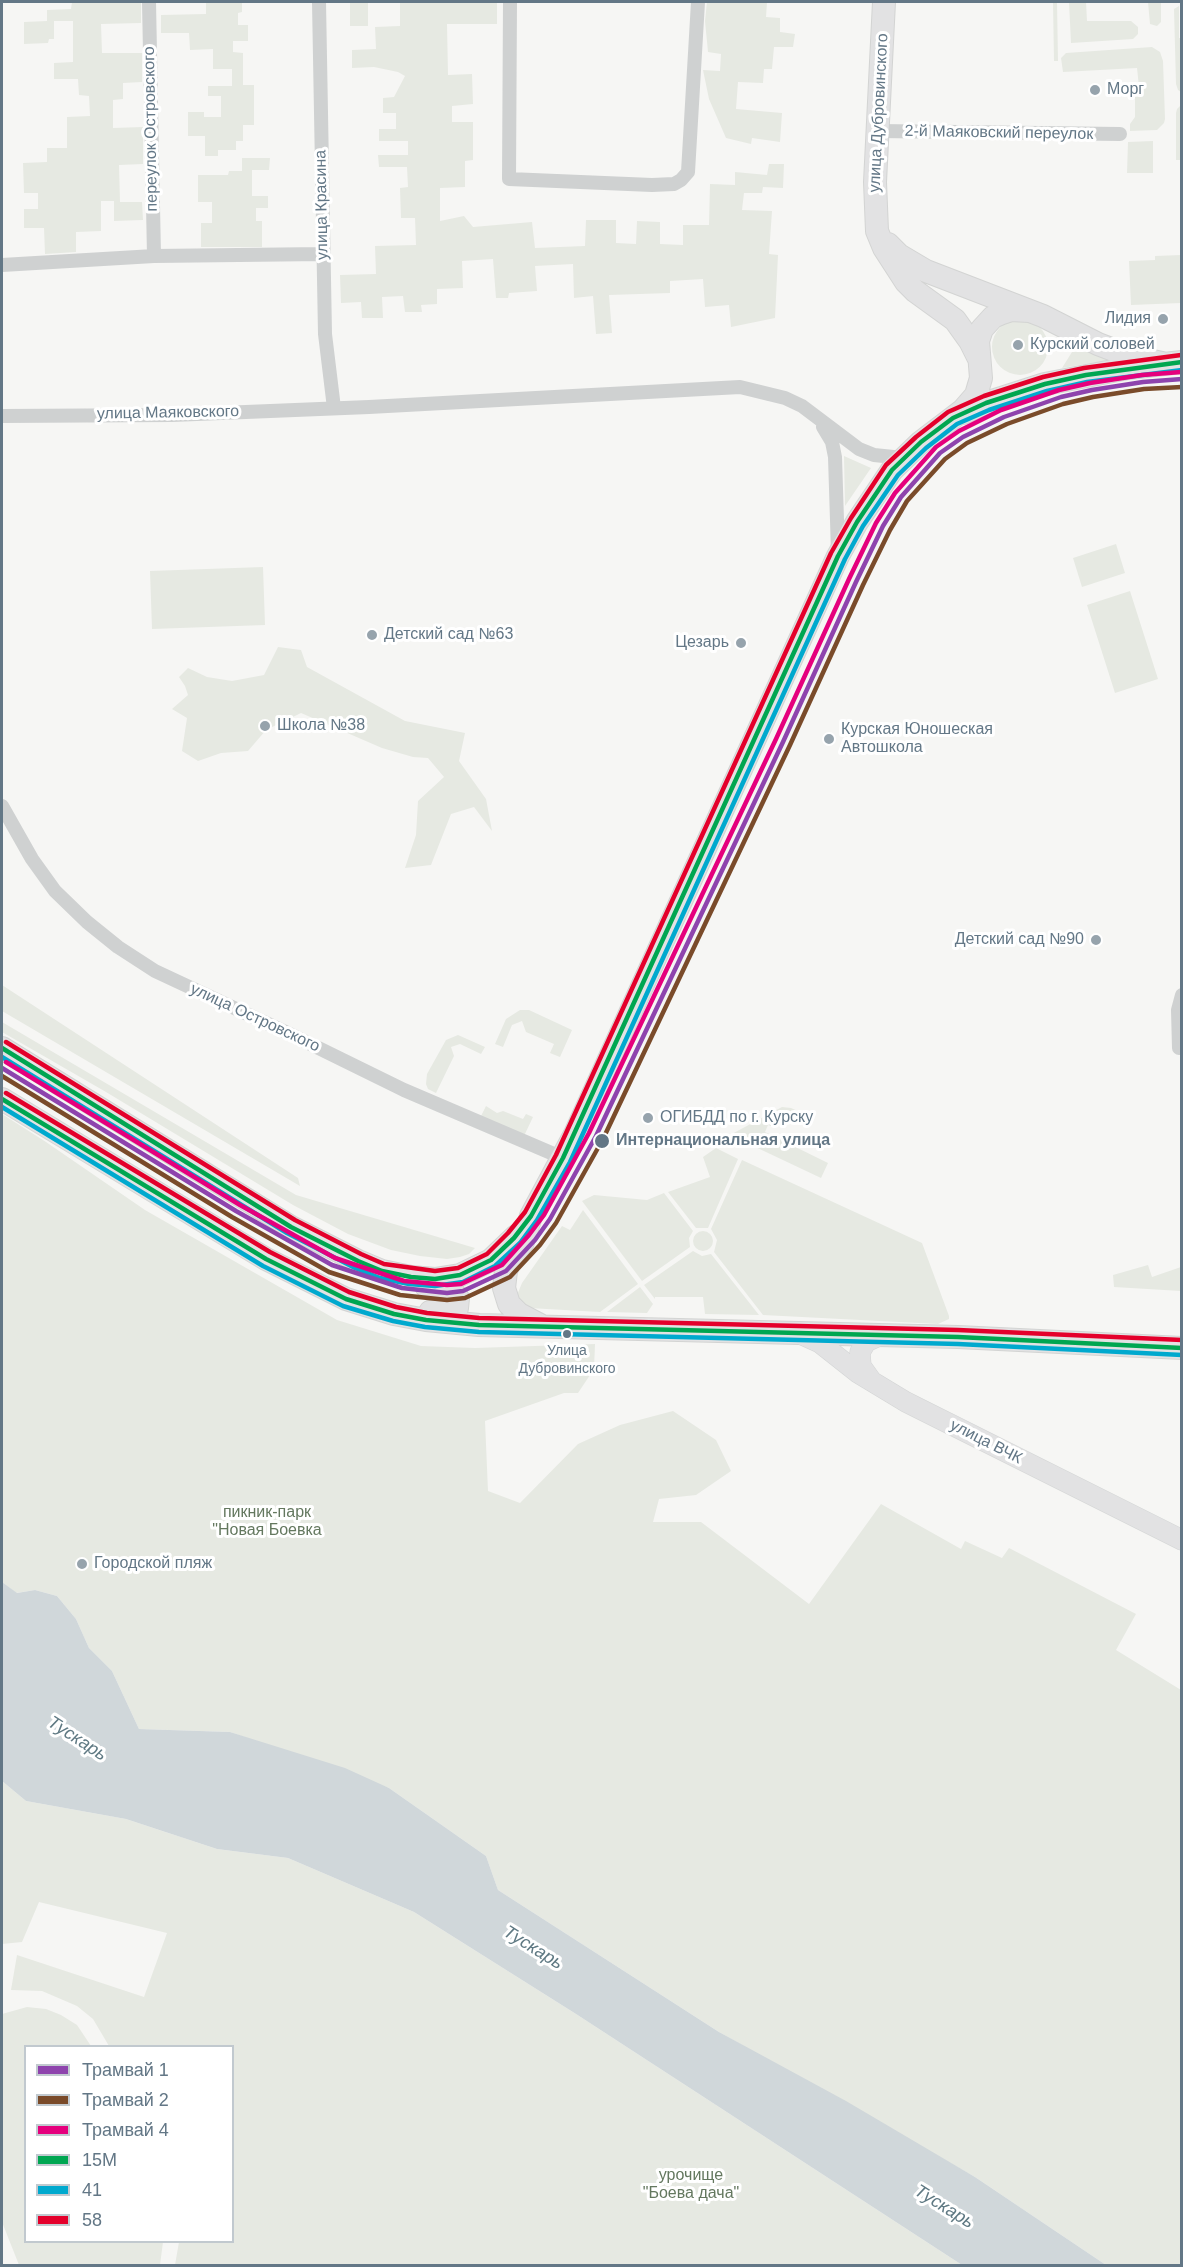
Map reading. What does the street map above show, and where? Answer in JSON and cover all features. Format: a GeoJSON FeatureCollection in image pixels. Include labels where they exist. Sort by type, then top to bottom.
{"type":"FeatureCollection","features":[{"type":"Feature","properties":{"kind":"main road","name":"улица Дубровинского"},"geometry":{"type":"LineString","coordinates":[[876,225],[884,2]]}},
{"type":"Feature","properties":{"kind":"main road"},"geometry":{"type":"LineString","coordinates":[[876,225],[886,243],[912,263],[960,285],[1029,311],[1118,352],[1172,362]]}},
{"type":"Feature","properties":{"kind":"main road"},"geometry":{"type":"LineString","coordinates":[[876,225],[884,248],[899,273],[915,291],[955,320],[978,357]]}},
{"type":"Feature","properties":{"kind":"main road"},"geometry":{"type":"LineString","coordinates":[[2,1048],[291,1227],[358,1261],[411,1277],[435,1279],[460,1275],[476,1269],[502,1251],[531,1216],[563,1158],[838,556],[857,522],[892,470],[903,458],[963,410],[976,395],[981,378],[978,357],[979,334],[987,323],[1011,310],[1029,311]]}},
{"type":"Feature","properties":{"kind":"main road"},"geometry":{"type":"LineString","coordinates":[[953,418],[986,403],[1045,384],[1172,362]]}},
{"type":"Feature","properties":{"kind":"main road"},"geometry":{"type":"LineString","coordinates":[[2,1100],[266,1259],[346,1299],[394,1314],[426,1320],[544,1327],[881,1335],[1182,1348]]}},
{"type":"Feature","properties":{"kind":"main road"},"geometry":{"type":"LineString","coordinates":[[531,1216],[528,1230],[511,1258],[504,1280],[506,1297],[513,1310],[544,1327]]}},
{"type":"Feature","properties":{"kind":"main road"},"geometry":{"type":"LineString","coordinates":[[346,1299],[432,1313],[447,1313],[457,1308],[458,1298],[449,1288],[417,1285],[398,1280],[382,1270]]}},
{"type":"Feature","properties":{"kind":"main road","name":"улица ВЧК"},"geometry":{"type":"LineString","coordinates":[[798,1334],[820,1343],[875,1384],[1182,1540]]}},
{"type":"Feature","properties":{"kind":"main road"},"geometry":{"type":"LineString","coordinates":[[875,1384],[861,1366],[860,1352],[866,1342],[881,1335]]}},
{"type":"Feature","properties":{"kind":"street","name":"переулок Островского"},"geometry":{"type":"LineString","coordinates":[[149,2],[154,256]]}},
{"type":"Feature","properties":{"kind":"street","name":"улица Красина"},"geometry":{"type":"LineString","coordinates":[[319,2],[325,334],[334,408]]}},
{"type":"Feature","properties":{"kind":"street"},"geometry":{"type":"LineString","coordinates":[[510,2],[509,179],[652,185],[674,184],[688,172],[698,2]]}},
{"type":"Feature","properties":{"kind":"street","name":"2-й Маяковский переулок"},"geometry":{"type":"LineString","coordinates":[[878,131],[1120,134]]}},
{"type":"Feature","properties":{"kind":"street"},"geometry":{"type":"LineString","coordinates":[[2,265],[154,256],[323,254]]}},
{"type":"Feature","properties":{"kind":"street","name":"улица Маяковского"},"geometry":{"type":"LineString","coordinates":[[2,416],[172,415],[740,387],[785,398],[817,417],[859,449],[874,456],[903,458]]}},
{"type":"Feature","properties":{"kind":"street"},"geometry":{"type":"LineString","coordinates":[[817,417],[832,442],[835,457],[838,556]]}},
{"type":"Feature","properties":{"kind":"street","name":"улица Островского"},"geometry":{"type":"LineString","coordinates":[[2,806],[32,859],[55,891],[110,941],[155,971],[404,1090],[563,1158]]}},
{"type":"Feature","properties":{"kind":"street"},"geometry":{"type":"LineString","coordinates":[[1179,1048],[1178,1010],[1182,996]]}},
{"type":"Feature","properties":{"kind":"green space"},"geometry":{"type":"Polygon","coordinates":[[[72,2],[141,2],[141,23],[101,24],[102,53],[142,53],[142,82],[123,83],[123,99],[113,100],[113,128],[143,127],[143,164],[119,165],[120,202],[142,202],[143,220],[114,221],[114,201],[101,201],[101,231],[76,232],[76,252],[45,254],[44,228],[24,228],[24,209],[38,209],[38,193],[24,193],[23,163],[47,162],[47,148],[67,148],[67,117],[90,116],[89,96],[79,95],[78,79],[54,79],[54,63],[73,62],[73,21],[54,21],[54,39],[49,39],[48,43],[24,44],[24,22],[47,21],[47,10],[71,9],[72,2]]]}},
{"type":"Feature","properties":{"kind":"green space"},"geometry":{"type":"Polygon","coordinates":[[[206,2],[242,2],[242,12],[238,13],[238,25],[248,25],[248,41],[233,41],[233,52],[243,53],[243,85],[254,85],[254,125],[243,125],[243,141],[236,141],[236,150],[218,150],[218,156],[205,156],[205,136],[188,136],[188,112],[204,112],[204,117],[221,117],[221,96],[208,96],[208,86],[232,86],[232,69],[213,69],[213,49],[190,50],[189,33],[161,33],[161,15],[206,14],[206,2]]]}},
{"type":"Feature","properties":{"kind":"green space"},"geometry":{"type":"Polygon","coordinates":[[[350,2],[368,2],[368,26],[350,26],[350,2]]]}},
{"type":"Feature","properties":{"kind":"green space"},"geometry":{"type":"Polygon","coordinates":[[[400,2],[497,3],[497,24],[447,24],[448,75],[472,74],[473,104],[452,106],[452,122],[473,122],[473,160],[465,161],[465,187],[440,188],[440,221],[464,216],[473,227],[532,222],[535,248],[585,246],[586,220],[616,220],[616,243],[636,244],[637,221],[660,222],[660,244],[683,245],[683,225],[709,225],[710,184],[735,185],[735,172],[767,175],[769,164],[784,164],[783,188],[763,187],[762,193],[744,193],[742,210],[772,211],[769,254],[778,255],[775,318],[731,327],[729,305],[705,307],[703,279],[670,281],[670,293],[609,295],[612,333],[596,334],[593,296],[574,298],[573,264],[535,266],[537,291],[509,293],[508,298],[496,298],[493,259],[462,261],[463,288],[437,289],[437,304],[421,305],[422,312],[405,312],[403,296],[382,297],[383,318],[362,318],[361,302],[341,303],[340,275],[376,274],[375,246],[416,245],[415,218],[401,218],[400,188],[408,187],[407,167],[379,167],[378,155],[408,155],[408,141],[379,141],[379,129],[396,129],[396,113],[383,113],[383,98],[394,97],[405,76],[398,72],[374,67],[352,68],[352,50],[376,49],[375,27],[400,26],[400,2]]]}},
{"type":"Feature","properties":{"kind":"green space"},"geometry":{"type":"Polygon","coordinates":[[[707,2],[767,2],[766,17],[780,18],[780,32],[795,34],[793,47],[774,47],[772,69],[764,69],[763,83],[738,82],[736,109],[782,113],[780,142],[752,138],[751,144],[726,138],[709,99],[703,70],[720,71],[721,54],[708,52],[705,21],[707,2]]]}},
{"type":"Feature","properties":{"kind":"green space"},"geometry":{"type":"Polygon","coordinates":[[[1053,2],[1057,2],[1058,61],[1054,61],[1053,2]]]}},
{"type":"Feature","properties":{"kind":"green space"},"geometry":{"type":"Polygon","coordinates":[[[1069,2],[1086,2],[1087,21],[1131,21],[1138,27],[1138,34],[1133,39],[1071,43],[1069,2]]]}},
{"type":"Feature","properties":{"kind":"green space"},"geometry":{"type":"Polygon","coordinates":[[[1148,2],[1161,2],[1161,22],[1157,26],[1150,24],[1148,2]]]}},
{"type":"Feature","properties":{"kind":"green space"},"geometry":{"type":"Polygon","coordinates":[[[1179,6],[1179,38],[1182,38],[1181,92],[1176,84],[1174,9],[1179,6]]]}},
{"type":"Feature","properties":{"kind":"green space"},"geometry":{"type":"Polygon","coordinates":[[[1152,47],[1160,52],[1163,61],[1165,119],[1157,130],[1130,131],[1130,124],[1135,117],[1135,91],[1139,87],[1137,68],[1063,72],[1061,58],[1066,53],[1152,47]]]}},
{"type":"Feature","properties":{"kind":"green space"},"geometry":{"type":"Polygon","coordinates":[[[1181,105],[1181,160],[1176,160],[1176,113],[1181,105]]]}},
{"type":"Feature","properties":{"kind":"green space"},"geometry":{"type":"Polygon","coordinates":[[[1153,141],[1153,173],[1127,173],[1128,142],[1153,141]]]}},
{"type":"Feature","properties":{"kind":"green space"},"geometry":{"type":"Polygon","coordinates":[[[242,158],[270,158],[269,170],[252,170],[252,196],[268,196],[268,208],[256,208],[256,221],[262,221],[262,247],[201,247],[201,223],[212,223],[212,202],[198,202],[198,175],[228,175],[229,171],[242,171],[242,158]]]}},
{"type":"Feature","properties":{"kind":"green space"},"geometry":{"type":"Polygon","coordinates":[[[1181,255],[1181,303],[1131,305],[1129,261],[1155,260],[1155,256],[1181,255]]]}},
{"type":"Feature","properties":{"kind":"green space"},"geometry":{"type":"Polygon","coordinates":[[[1015,319],[1025,319],[1040,327],[1046,336],[1048,347],[1046,358],[1040,367],[1025,375],[1015,375],[1004,370],[997,363],[992,352],[992,342],[997,331],[1004,324],[1015,319]]]}},
{"type":"Feature","properties":{"kind":"green space"},"geometry":{"type":"Polygon","coordinates":[[[1072,343],[1109,360],[1062,368],[1072,352],[1072,343]]]}},
{"type":"Feature","properties":{"kind":"green space"},"geometry":{"type":"Polygon","coordinates":[[[844,456],[871,468],[845,506],[844,456]]]}},
{"type":"Feature","properties":{"kind":"green space"},"geometry":{"type":"Polygon","coordinates":[[[1116,544],[1125,573],[1082,587],[1073,558],[1116,544]]]}},
{"type":"Feature","properties":{"kind":"green space"},"geometry":{"type":"Polygon","coordinates":[[[263,567],[265,625],[152,629],[150,571],[263,567]]]}},
{"type":"Feature","properties":{"kind":"green space"},"geometry":{"type":"Polygon","coordinates":[[[1130,591],[1158,679],[1115,693],[1087,605],[1130,591]]]}},
{"type":"Feature","properties":{"kind":"green space"},"geometry":{"type":"Polygon","coordinates":[[[278,647],[301,650],[307,667],[405,721],[465,733],[459,761],[486,799],[492,831],[474,807],[451,814],[431,865],[405,868],[416,835],[418,801],[444,777],[428,758],[413,757],[382,748],[301,713],[266,730],[248,751],[221,753],[198,761],[182,751],[187,718],[172,709],[188,695],[179,677],[188,668],[207,677],[232,681],[264,675],[278,647]]]}},
{"type":"Feature","properties":{"kind":"green space"},"geometry":{"type":"Polygon","coordinates":[[[2,985],[298,1178],[300,1186],[2,1011],[2,985]]]}},
{"type":"Feature","properties":{"kind":"green space"},"geometry":{"type":"Polygon","coordinates":[[[520,1010],[529,1010],[572,1030],[560,1057],[550,1053],[554,1044],[526,1032],[522,1021],[512,1025],[503,1047],[495,1044],[506,1019],[520,1010]]]}},
{"type":"Feature","properties":{"kind":"green space"},"geometry":{"type":"Polygon","coordinates":[[[2,1022],[296,1195],[475,1248],[469,1254],[447,1259],[391,1250],[348,1234],[293,1205],[2,1032],[2,1022]]]}},
{"type":"Feature","properties":{"kind":"green space"},"geometry":{"type":"Polygon","coordinates":[[[458,1035],[485,1047],[481,1054],[460,1044],[451,1047],[454,1056],[436,1093],[428,1089],[427,1074],[446,1040],[458,1035]]]}},
{"type":"Feature","properties":{"kind":"green space"},"geometry":{"type":"Polygon","coordinates":[[[486,1106],[497,1113],[503,1111],[523,1119],[526,1114],[533,1117],[524,1136],[481,1116],[486,1106]]]}},
{"type":"Feature","properties":{"kind":"green space"},"geometry":{"type":"Polygon","coordinates":[[[782,1107],[800,1112],[796,1120],[778,1112],[765,1132],[828,1163],[821,1178],[730,1135],[782,1107]]]}},
{"type":"Feature","properties":{"kind":"green space","name":"пикник-парк \"Новая Боевка"},"geometry":{"type":"Polygon","coordinates":[[[2,1114],[145,1210],[337,1320],[421,1346],[475,1348],[595,1344],[594,1369],[578,1393],[564,1393],[485,1421],[488,1491],[520,1503],[578,1444],[620,1425],[673,1411],[716,1440],[731,1471],[696,1495],[659,1499],[653,1522],[701,1522],[809,1604],[881,1504],[961,1549],[965,1541],[1002,1558],[1009,1548],[1136,1614],[1116,1650],[1181,1690],[1181,2265],[1106,2265],[975,2177],[719,2032],[498,1890],[486,1856],[389,1788],[230,1732],[139,1729],[112,1671],[89,1648],[76,1619],[57,1596],[35,1590],[16,1593],[2,1582],[2,1114]]]}},
{"type":"Feature","properties":{"kind":"green space"},"geometry":{"type":"Polygon","coordinates":[[[716,1148],[738,1159],[708,1228],[696,1228],[668,1192],[710,1177],[703,1157],[716,1148]]]}},
{"type":"Feature","properties":{"kind":"green space"},"geometry":{"type":"Polygon","coordinates":[[[742,1160],[922,1243],[949,1319],[938,1324],[763,1315],[714,1252],[717,1240],[711,1229],[742,1160]]]}},
{"type":"Feature","properties":{"kind":"green space"},"geometry":{"type":"Polygon","coordinates":[[[664,1193],[693,1231],[689,1238],[690,1247],[642,1281],[582,1201],[594,1195],[647,1200],[664,1193]]]}},
{"type":"Feature","properties":{"kind":"green space"},"geometry":{"type":"Polygon","coordinates":[[[583,1210],[638,1284],[600,1312],[529,1308],[521,1305],[517,1295],[522,1283],[562,1226],[570,1230],[583,1210]]]}},
{"type":"Feature","properties":{"kind":"green space"},"geometry":{"type":"Polygon","coordinates":[[[699,1231],[707,1231],[713,1237],[713,1245],[707,1251],[699,1251],[693,1245],[693,1237],[699,1231]]]}},
{"type":"Feature","properties":{"kind":"green space"},"geometry":{"type":"Polygon","coordinates":[[[693,1251],[702,1256],[711,1254],[759,1315],[705,1314],[703,1297],[655,1297],[655,1299],[644,1285],[693,1251]]]}},
{"type":"Feature","properties":{"kind":"green space"},"geometry":{"type":"Polygon","coordinates":[[[1148,1265],[1152,1277],[1181,1267],[1181,1291],[1114,1287],[1113,1275],[1148,1265]]]}},
{"type":"Feature","properties":{"kind":"green space"},"geometry":{"type":"Polygon","coordinates":[[[640,1287],[653,1304],[647,1313],[607,1312],[640,1287]]]}},
{"type":"Feature","properties":{"kind":"green space","name":"урочище \"Боева дача\""},"geometry":{"type":"Polygon","coordinates":[[[2,1781],[26,1801],[126,1819],[217,1849],[288,1858],[414,1912],[576,2014],[962,2265],[175,2265],[179,2243],[234,2243],[234,2045],[108,2045],[93,2019],[77,2006],[42,1991],[11,1990],[17,1955],[144,1997],[167,1933],[39,1902],[22,1942],[2,1944],[2,1781]]]}},
{"type":"Feature","properties":{"kind":"green space"},"geometry":{"type":"Polygon","coordinates":[[[27,2007],[46,2009],[77,2025],[90,2045],[24,2045],[24,2243],[163,2243],[160,2265],[19,2265],[2,2222],[2,2014],[27,2007]]]}},
{"type":"Feature","properties":{"kind":"water","name":"Тускарь"},"geometry":{"type":"Polygon","coordinates":[[[2,1582],[17,1593],[35,1590],[57,1596],[76,1619],[89,1648],[112,1671],[139,1729],[230,1732],[345,1768],[389,1788],[486,1856],[498,1890],[719,2032],[846,2101],[975,2177],[1106,2265],[962,2265],[576,2014],[414,1912],[288,1858],[217,1849],[126,1819],[26,1801],[2,1781],[2,1582]]]}},
{"type":"Feature","properties":{"kind":"tram line","name":"4"},"geometry":{"type":"LineString","coordinates":[[6,1062],[240,1205],[335,1258],[404,1281],[447,1285],[461,1284],[502,1265],[544,1215],[589,1133],[776,739],[849,579],[876,523],[895,493],[936,447],[959,431],[1001,410],[1059,390],[1090,383],[1181,372]]}},
{"type":"Feature","properties":{"kind":"tram line","name":"1"},"geometry":{"type":"LineString","coordinates":[[2,1068],[236,1211],[332,1265],[402,1288],[447,1293],[463,1291],[506,1271],[535,1240],[550,1219],[596,1136],[783,742],[856,582],[883,526],[901,497],[940,453],[963,437],[1004,417],[1061,397],[1092,390],[1182,379]]}},
{"type":"Feature","properties":{"kind":"tram line","name":"2"},"geometry":{"type":"LineString","coordinates":[[2,1076],[232,1217],[329,1272],[400,1295],[447,1300],[465,1298],[510,1277],[540,1245],[556,1223],[603,1139],[790,745],[863,585],[907,501],[945,459],[967,443],[1007,424],[1063,404],[1093,397],[1144,389],[1182,387]]}},
{"type":"Feature","properties":{"kind":"transit line","name":"58"},"geometry":{"type":"LineString","coordinates":[[6,1042],[295,1220],[361,1254],[384,1264],[435,1271],[458,1268],[487,1254],[525,1212],[556,1155],[831,553],[886,465],[948,412],[984,396],[1043,377],[1084,368],[1181,355]]}},
{"type":"Feature","properties":{"kind":"transit line","name":"15М"},"geometry":{"type":"LineString","coordinates":[[2,1048],[291,1227],[358,1261],[382,1271],[435,1279],[460,1275],[491,1260],[514,1238],[531,1216],[563,1158],[838,556],[857,522],[892,470],[921,442],[953,418],[986,403],[1045,384],[1086,375],[1182,362]]}},
{"type":"Feature","properties":{"kind":"transit line","name":"41"},"geometry":{"type":"LineString","coordinates":[[2,1057],[287,1233],[355,1268],[380,1278],[435,1286],[463,1282],[495,1266],[520,1243],[537,1220],[570,1162],[845,559],[863,526],[898,475],[926,448],[957,424],[989,410],[1047,391],[1087,382],[1182,370]]}},
{"type":"Feature","properties":{"kind":"transit line","name":"58"},"geometry":{"type":"LineString","coordinates":[[6,1093],[270,1252],[349,1292],[396,1307],[427,1313],[479,1318],[958,1330],[1182,1340]]}},
{"type":"Feature","properties":{"kind":"transit line","name":"15М"},"geometry":{"type":"LineString","coordinates":[[2,1099],[266,1259],[346,1299],[394,1314],[426,1320],[479,1325],[958,1337],[1182,1348]]}},
{"type":"Feature","properties":{"kind":"transit line","name":"41"},"geometry":{"type":"LineString","coordinates":[[2,1107],[263,1266],[343,1306],[393,1321],[425,1327],[479,1332],[958,1344],[1182,1355]]}},
{"type":"Feature","properties":{"kind":"place","name":"Морг"},"geometry":{"type":"Point","coordinates":[1095,90]}},
{"type":"Feature","properties":{"kind":"place","name":"Лидия"},"geometry":{"type":"Point","coordinates":[1163,319]}},
{"type":"Feature","properties":{"kind":"place","name":"Курский соловей"},"geometry":{"type":"Point","coordinates":[1018,345]}},
{"type":"Feature","properties":{"kind":"place","name":"Детский сад №63"},"geometry":{"type":"Point","coordinates":[372,635]}},
{"type":"Feature","properties":{"kind":"place","name":"Цезарь"},"geometry":{"type":"Point","coordinates":[741,643]}},
{"type":"Feature","properties":{"kind":"place","name":"Школа №38"},"geometry":{"type":"Point","coordinates":[265,726]}},
{"type":"Feature","properties":{"kind":"place","name":"Курская Юношеская Автошкола"},"geometry":{"type":"Point","coordinates":[829,739]}},
{"type":"Feature","properties":{"kind":"place","name":"Детский сад №90"},"geometry":{"type":"Point","coordinates":[1096,940]}},
{"type":"Feature","properties":{"kind":"place","name":"ОГИБДД по г. Курску"},"geometry":{"type":"Point","coordinates":[648,1118]}},
{"type":"Feature","properties":{"kind":"place","name":"Интернациональная улица"},"geometry":{"type":"Point","coordinates":[602,1141]}},
{"type":"Feature","properties":{"kind":"place","name":"Улица Дубровинского"},"geometry":{"type":"Point","coordinates":[567,1334]}},
{"type":"Feature","properties":{"kind":"place","name":"Городской пляж"},"geometry":{"type":"Point","coordinates":[82,1564]}}]}
